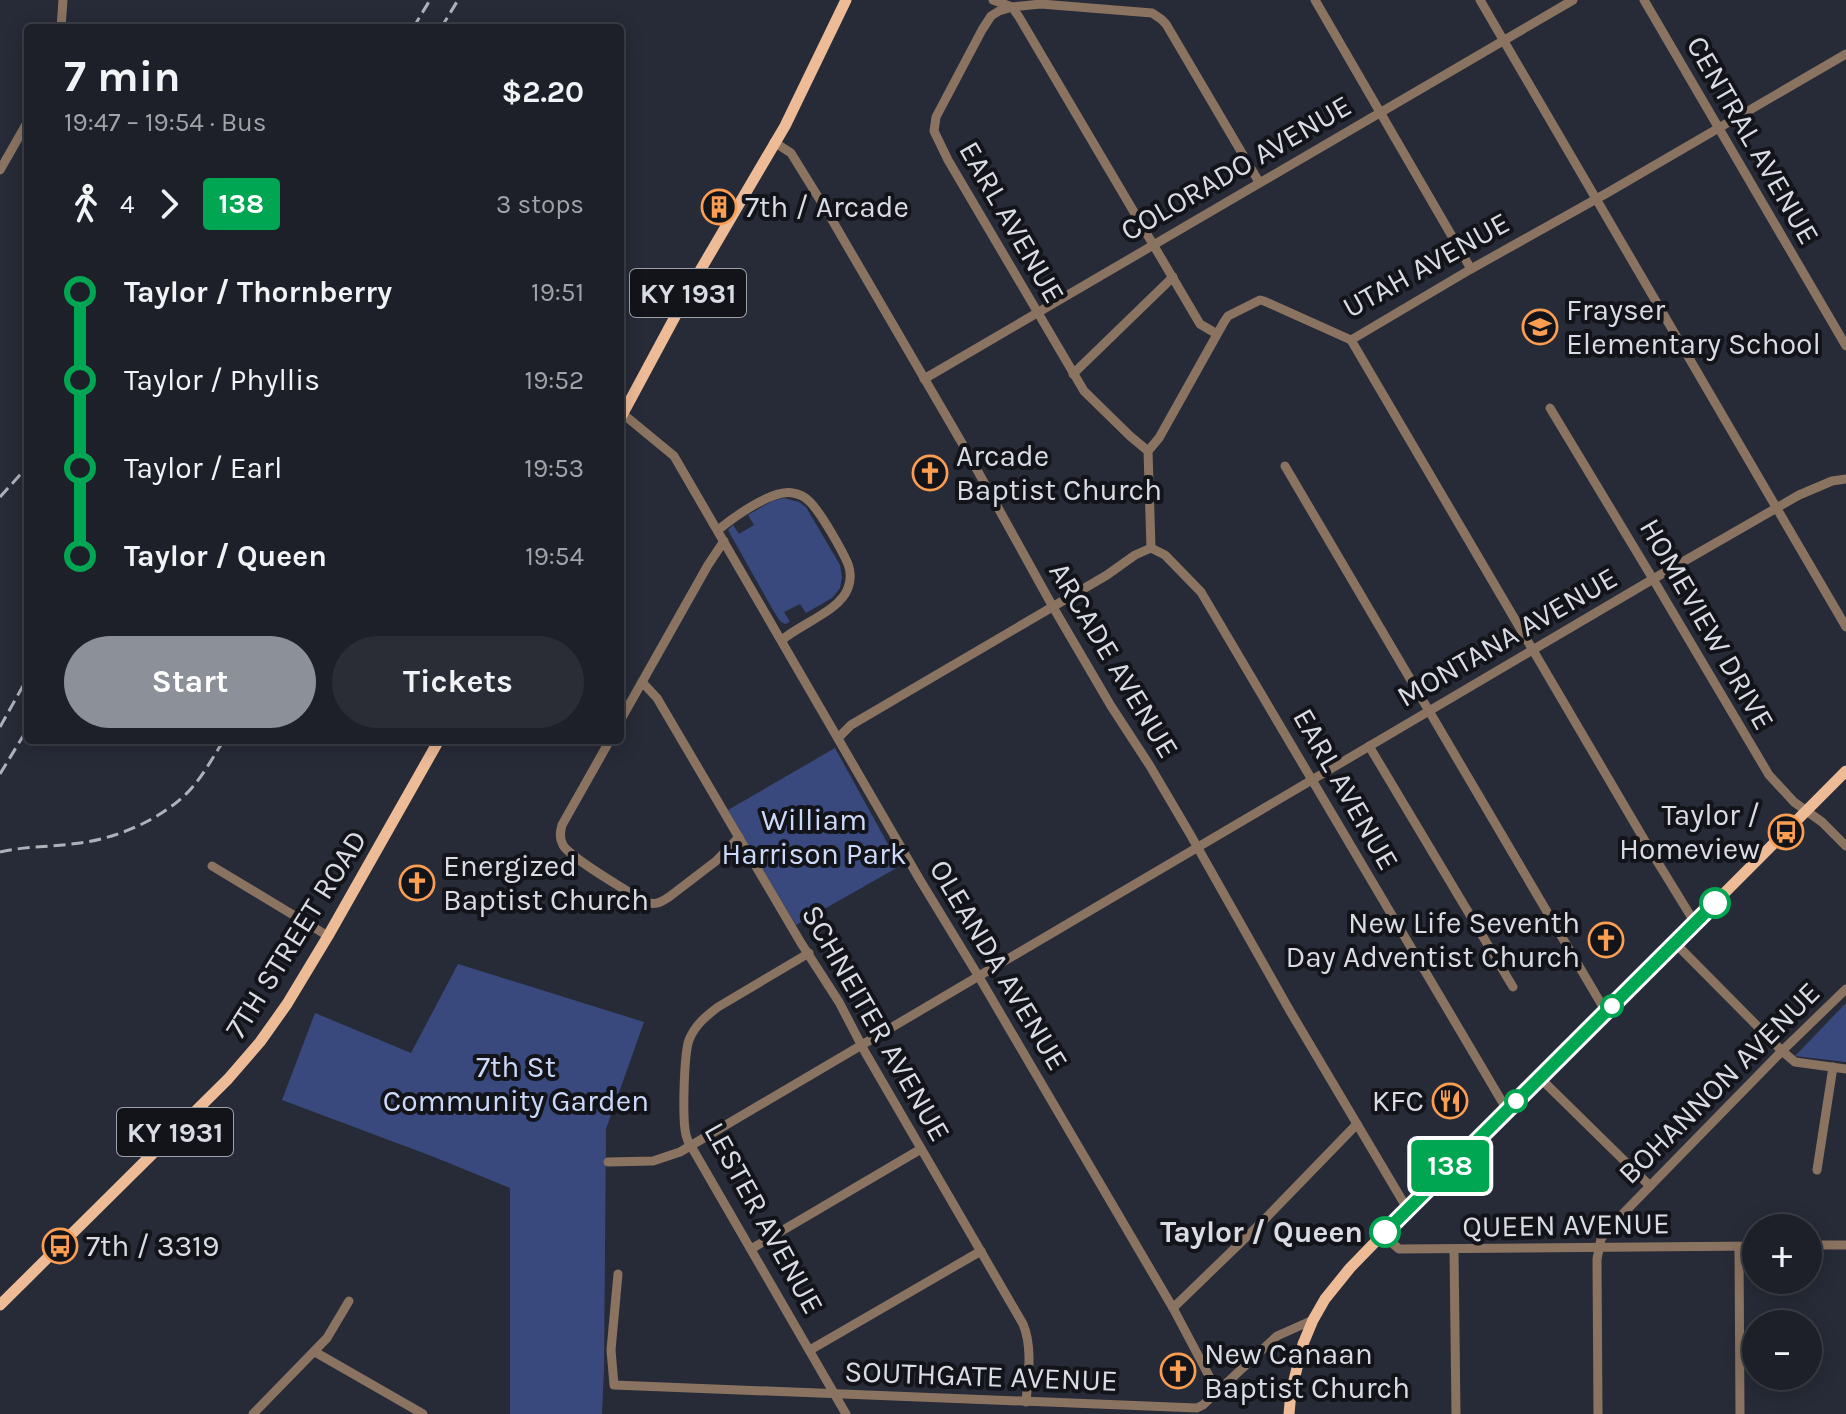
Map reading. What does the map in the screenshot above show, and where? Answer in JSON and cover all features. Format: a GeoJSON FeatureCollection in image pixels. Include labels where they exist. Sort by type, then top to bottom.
{"type":"FeatureCollection","features":[{"type":"Feature","properties":{"kind":"main road","name":"KY 1931"},"geometry":{"type":"LineString","coordinates":[[624,412],[698,274],[795,106],[846,0]]}},
{"type":"Feature","properties":{"kind":"main road","name":"7TH STREET ROAD"},"geometry":{"type":"LineString","coordinates":[[0,1305],[249,1056],[287,1004],[328,936],[437,744]]}},
{"type":"Feature","properties":{"kind":"main road"},"geometry":{"type":"LineString","coordinates":[[1289,1414],[1303,1344],[1313,1320],[1336,1285],[1846,771]]}},
{"type":"Feature","properties":{"kind":"street"},"geometry":{"type":"LineString","coordinates":[[61,24],[63,0]]}},
{"type":"Feature","properties":{"kind":"street"},"geometry":{"type":"LineString","coordinates":[[993,0],[1012,7],[1041,4],[1130,10],[1152,13],[1161,19],[1259,182]]}},
{"type":"Feature","properties":{"kind":"street"},"geometry":{"type":"LineString","coordinates":[[1315,0],[1471,269]]}},
{"type":"Feature","properties":{"kind":"street"},"geometry":{"type":"LineString","coordinates":[[1480,0],[1846,627]]}},
{"type":"Feature","properties":{"kind":"street","name":"COLORADO AVENUE"},"geometry":{"type":"LineString","coordinates":[[924,379],[1573,0]]}},
{"type":"Feature","properties":{"kind":"street","name":"CENTRAL AVENUE"},"geometry":{"type":"LineString","coordinates":[[1644,0],[1846,346]]}},
{"type":"Feature","properties":{"kind":"street"},"geometry":{"type":"LineString","coordinates":[[1012,7],[1200,324],[1217,334]]}},
{"type":"Feature","properties":{"kind":"street","name":"EARL AVENUE"},"geometry":{"type":"LineString","coordinates":[[1012,7],[991,16],[982,30],[936,117],[934,131],[1084,391],[1148,451]]}},
{"type":"Feature","properties":{"kind":"street","name":"UTAH AVENUE"},"geometry":{"type":"LineString","coordinates":[[1148,451],[1159,438],[1228,316],[1260,300],[1351,340],[1846,54]]}},
{"type":"Feature","properties":{"kind":"street"},"geometry":{"type":"LineString","coordinates":[[0,170],[24,128]]}},
{"type":"Feature","properties":{"kind":"street","name":"ARCADE AVENUE"},"geometry":{"type":"LineString","coordinates":[[774,142],[791,153],[830,217],[1053,607],[1150,766],[1408,1210]]}},
{"type":"Feature","properties":{"kind":"street"},"geometry":{"type":"LineString","coordinates":[[0,148],[10,152]]}},
{"type":"Feature","properties":{"kind":"street"},"geometry":{"type":"LineString","coordinates":[[1073,374],[1173,277]]}},
{"type":"Feature","properties":{"kind":"street"},"geometry":{"type":"LineString","coordinates":[[1351,340],[1695,923]]}},
{"type":"Feature","properties":{"kind":"street","name":"HOMEVIEW DRIVE"},"geometry":{"type":"LineString","coordinates":[[1550,408],[1769,775],[1787,796],[1846,846]]}},
{"type":"Feature","properties":{"kind":"street","name":"OLEANDA AVENUE"},"geometry":{"type":"LineString","coordinates":[[624,418],[674,456],[1173,1308],[1217,1391]]}},
{"type":"Feature","properties":{"kind":"street"},"geometry":{"type":"LineString","coordinates":[[839,737],[851,725],[1151,548],[1148,451]]}},
{"type":"Feature","properties":{"kind":"street"},"geometry":{"type":"LineString","coordinates":[[1285,466],[1606,1012]]}},
{"type":"Feature","properties":{"kind":"street","name":"MONTANA AVENUE"},"geometry":{"type":"LineString","coordinates":[[608,1162],[653,1161],[670,1157],[691,1146],[1776,507],[1812,488],[1846,479]]}},
{"type":"Feature","properties":{"kind":"street"},"geometry":{"type":"LineString","coordinates":[[718,530],[775,494],[801,495],[812,504],[849,566],[850,582],[844,597],[782,640]]}},
{"type":"Feature","properties":{"kind":"street"},"geometry":{"type":"LineString","coordinates":[[624,714],[724,541]]}},
{"type":"Feature","properties":{"kind":"street","name":"EARL AVENUE"},"geometry":{"type":"LineString","coordinates":[[1151,548],[1165,555],[1201,592],[1507,1110]]}},
{"type":"Feature","properties":{"kind":"street","name":"SCHNEITER AVENUE"},"geometry":{"type":"LineString","coordinates":[[642,682],[657,698],[839,1002],[1027,1333],[1026,1402]]}},
{"type":"Feature","properties":{"kind":"street"},"geometry":{"type":"LineString","coordinates":[[608,744],[560,831],[562,844],[572,854],[643,901],[653,904],[662,902],[716,861],[739,837]]}},
{"type":"Feature","properties":{"kind":"street"},"geometry":{"type":"LineString","coordinates":[[1369,746],[1513,987]]}},
{"type":"Feature","properties":{"kind":"street"},"geometry":{"type":"LineString","coordinates":[[212,866],[328,936]]}},
{"type":"Feature","properties":{"kind":"street"},"geometry":{"type":"LineString","coordinates":[[1675,943],[1795,1062],[1846,1069]]}},
{"type":"Feature","properties":{"kind":"street","name":"LESTER AVENUE"},"geometry":{"type":"LineString","coordinates":[[809,953],[718,1007],[696,1028],[688,1042],[686,1056],[685,1130],[691,1146],[846,1414]]}},
{"type":"Feature","properties":{"kind":"street","name":"BOHANNON AVENUE"},"geometry":{"type":"LineString","coordinates":[[1599,1248],[1608,1229],[1846,989]]}},
{"type":"Feature","properties":{"kind":"street"},"geometry":{"type":"LineString","coordinates":[[1817,1170],[1833,1067]]}},
{"type":"Feature","properties":{"kind":"street"},"geometry":{"type":"LineString","coordinates":[[1540,1078],[1650,1186]]}},
{"type":"Feature","properties":{"kind":"street"},"geometry":{"type":"LineString","coordinates":[[1173,1308],[1357,1124]]}},
{"type":"Feature","properties":{"kind":"street"},"geometry":{"type":"LineString","coordinates":[[751,1249],[921,1149]]}},
{"type":"Feature","properties":{"kind":"street","name":"QUEEN AVENUE"},"geometry":{"type":"LineString","coordinates":[[1383,1235],[1399,1249],[1742,1247]]}},
{"type":"Feature","properties":{"kind":"street"},"geometry":{"type":"LineString","coordinates":[[1822,1245],[1846,1245]]}},
{"type":"Feature","properties":{"kind":"street"},"geometry":{"type":"LineString","coordinates":[[1739,1247],[1740,1414]]}},
{"type":"Feature","properties":{"kind":"street"},"geometry":{"type":"LineString","coordinates":[[1598,1414],[1599,1248]]}},
{"type":"Feature","properties":{"kind":"street"},"geometry":{"type":"LineString","coordinates":[[1454,1250],[1456,1414]]}},
{"type":"Feature","properties":{"kind":"street"},"geometry":{"type":"LineString","coordinates":[[810,1350],[981,1251]]}},
{"type":"Feature","properties":{"kind":"street","name":"SOUTHGATE AVENUE"},"geometry":{"type":"LineString","coordinates":[[618,1274],[611,1350],[614,1385],[1197,1408],[1277,1336],[1313,1320]]}},
{"type":"Feature","properties":{"kind":"street"},"geometry":{"type":"LineString","coordinates":[[253,1414],[327,1338],[349,1301]]}},
{"type":"Feature","properties":{"kind":"street"},"geometry":{"type":"LineString","coordinates":[[315,1352],[423,1414]]}},
{"type":"Feature","properties":{"kind":"green space"},"geometry":{"type":"Polygon","coordinates":[[[784,498],[806,507],[840,565],[842,577],[840,588],[832,598],[806,613],[800,604],[784,612],[790,622],[785,624],[773,610],[728,530],[733,525],[739,534],[754,525],[748,515],[772,501],[784,498]]]}},
{"type":"Feature","properties":{"kind":"green space","name":"William Harrison Park"},"geometry":{"type":"Polygon","coordinates":[[[835,748],[900,866],[796,925],[728,810],[835,748]]]}},
{"type":"Feature","properties":{"kind":"green space","name":"7th St Community Garden"},"geometry":{"type":"Polygon","coordinates":[[[458,964],[644,1022],[606,1129],[602,1414],[510,1414],[510,1188],[282,1100],[315,1013],[411,1053],[458,964]]]}},
{"type":"Feature","properties":{"kind":"green space"},"geometry":{"type":"Polygon","coordinates":[[[1846,1003],[1846,1062],[1795,1056],[1846,1003]]]}},
{"type":"Feature","properties":{"kind":"railway"},"geometry":{"type":"LineString","coordinates":[[415,24],[430,0]]}},
{"type":"Feature","properties":{"kind":"railway"},"geometry":{"type":"LineString","coordinates":[[443,24],[458,0]]}},
{"type":"Feature","properties":{"kind":"railway"},"geometry":{"type":"LineString","coordinates":[[0,497],[24,470]]}},
{"type":"Feature","properties":{"kind":"railway"},"geometry":{"type":"LineString","coordinates":[[0,727],[24,684]]}},
{"type":"Feature","properties":{"kind":"railway"},"geometry":{"type":"LineString","coordinates":[[0,774],[24,735]]}},
{"type":"Feature","properties":{"kind":"railway"},"geometry":{"type":"LineString","coordinates":[[0,852],[94,840],[139,826],[189,791],[221,744]]}},
{"type":"Feature","properties":{"kind":"bus line","name":"138"},"geometry":{"type":"LineString","coordinates":[[1385,1232],[1715,903]]}},
{"type":"Feature","properties":{"kind":"place","name":"7th / Arcade"},"geometry":{"type":"Point","coordinates":[719,207]}},
{"type":"Feature","properties":{"kind":"place","name":"Frayser Elementary School"},"geometry":{"type":"Point","coordinates":[1540,327]}},
{"type":"Feature","properties":{"kind":"place","name":"Arcade Baptist Church"},"geometry":{"type":"Point","coordinates":[930,473]}},
{"type":"Feature","properties":{"kind":"place","name":"Taylor / Homeview"},"geometry":{"type":"Point","coordinates":[1786,832]}},
{"type":"Feature","properties":{"kind":"place","name":"Energized Baptist Church"},"geometry":{"type":"Point","coordinates":[417,883]}},
{"type":"Feature","properties":{"kind":"place","name":"New Life Seventh Day Adventist Church"},"geometry":{"type":"Point","coordinates":[1606,940]}},
{"type":"Feature","properties":{"kind":"place","name":"KFC"},"geometry":{"type":"Point","coordinates":[1450,1101]}},
{"type":"Feature","properties":{"kind":"place","name":"Taylor / Queen"},"geometry":{"type":"Point","coordinates":[1385,1232]}},
{"type":"Feature","properties":{"kind":"place","name":"7th / 3319"},"geometry":{"type":"Point","coordinates":[60,1246]}},
{"type":"Feature","properties":{"kind":"place","name":"New Canaan Baptist Church"},"geometry":{"type":"Point","coordinates":[1178,1371]}}]}
